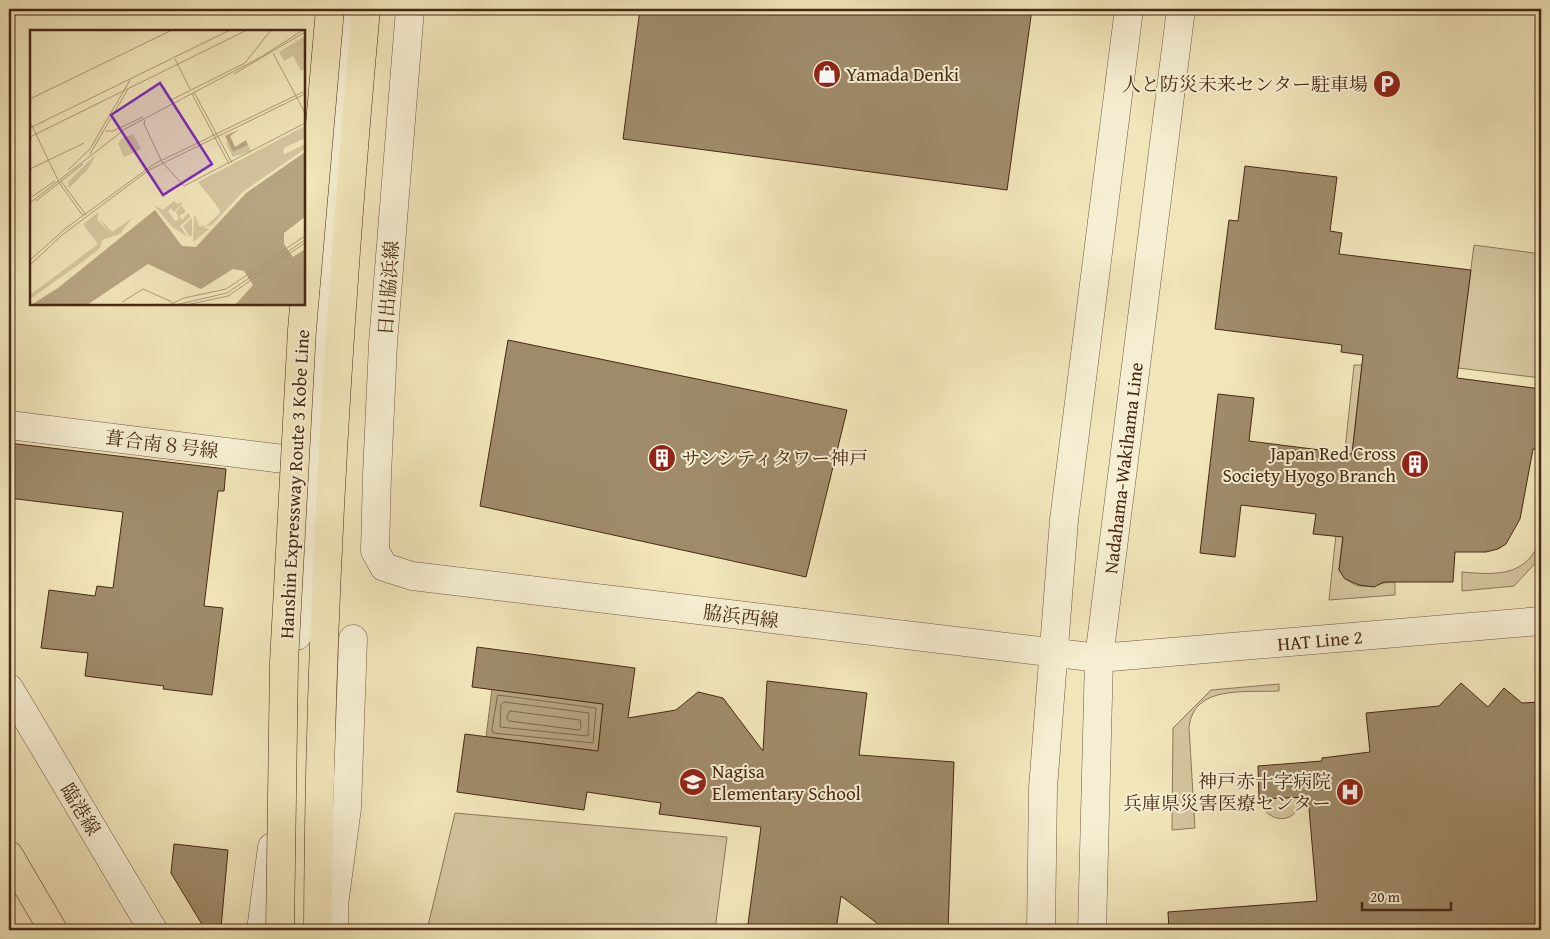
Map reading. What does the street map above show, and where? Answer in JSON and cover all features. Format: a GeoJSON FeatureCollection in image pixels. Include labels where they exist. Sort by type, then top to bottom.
{"type":"FeatureCollection","features":[{"type":"Feature","properties":{"kind":"main road","name":"Hanshin Expressway Route 3 Kobe Line"},"geometry":{"type":"LineString","coordinates":[[305,294],[329,9]]}},
{"type":"Feature","properties":{"kind":"main road","name":"Hanshin Expressway Route 3 Kobe Line"},"geometry":{"type":"LineString","coordinates":[[318,930],[328,549],[342,301],[366,9]]}},
{"type":"Feature","properties":{"kind":"main road","name":"Hanshin Expressway Route 3 Kobe Line"},"geometry":{"type":"LineString","coordinates":[[280,930],[284,662],[304,305]]}},
{"type":"Feature","properties":{"kind":"main road"},"geometry":{"type":"LineString","coordinates":[[9,855],[53,930]]}},
{"type":"Feature","properties":{"kind":"street"},"geometry":{"type":"LineString","coordinates":[[305,265],[329,9]]}},
{"type":"Feature","properties":{"kind":"street"},"geometry":{"type":"LineString","coordinates":[[260,930],[282,773],[316,463],[329,241],[346,18],[340,9]]}},
{"type":"Feature","properties":{"kind":"street","name":"日出脇浜線"},"geometry":{"type":"LineString","coordinates":[[384,566],[375,551],[377,465],[383,343],[410,9]]}},
{"type":"Feature","properties":{"kind":"street"},"geometry":{"type":"LineString","coordinates":[[1040,930],[1043,788],[1064,520],[1129,9]]}},
{"type":"Feature","properties":{"kind":"street","name":"Nadahama-Wakihama Line"},"geometry":{"type":"LineString","coordinates":[[1092,930],[1099,658],[1181,9]]}},
{"type":"Feature","properties":{"kind":"street"},"geometry":{"type":"LineString","coordinates":[[301,305],[293,433],[316,463]]}},
{"type":"Feature","properties":{"kind":"street","name":"葺合南８号線"},"geometry":{"type":"LineString","coordinates":[[9,425],[316,463]]}},
{"type":"Feature","properties":{"kind":"street","name":"脇浜西線"},"geometry":{"type":"LineString","coordinates":[[384,566],[412,576],[1052,654],[1099,658]]}},
{"type":"Feature","properties":{"kind":"street","name":"HAT Line 2"},"geometry":{"type":"LineString","coordinates":[[1099,658],[1541,621]]}},
{"type":"Feature","properties":{"kind":"street"},"geometry":{"type":"LineString","coordinates":[[334,930],[334,905],[347,808],[352,639]]}},
{"type":"Feature","properties":{"kind":"street","name":"臨港線"},"geometry":{"type":"LineString","coordinates":[[9,688],[153,930]]}},
{"type":"Feature","properties":{"kind":"shaded area"},"geometry":{"type":"Polygon","coordinates":[[[1474,245],[1541,254],[1541,378],[1458,368],[1474,245]]]}},
{"type":"Feature","properties":{"kind":"shaded area"},"geometry":{"type":"Polygon","coordinates":[[[1354,365],[1362,365],[1339,570],[1352,583],[1359,586],[1395,582],[1395,595],[1329,600],[1354,365]]]}},
{"type":"Feature","properties":{"kind":"shaded area"},"geometry":{"type":"Polygon","coordinates":[[[1541,539],[1541,557],[1514,586],[1462,591],[1462,572],[1498,573],[1519,567],[1535,551],[1541,539]]]}},
{"type":"Feature","properties":{"kind":"shaded area"},"geometry":{"type":"Polygon","coordinates":[[[1279,684],[1279,691],[1237,692],[1211,697],[1193,713],[1189,727],[1195,828],[1172,830],[1173,728],[1211,690],[1279,684]]]}},
{"type":"Feature","properties":{"kind":"shaded area"},"geometry":{"type":"Polygon","coordinates":[[[1301,797],[1295,813],[1282,819],[1275,818],[1269,814],[1263,808],[1259,799],[1301,797]]]}},
{"type":"Feature","properties":{"kind":"shaded area"},"geometry":{"type":"Polygon","coordinates":[[[455,813],[727,837],[715,930],[427,930],[455,813]]]}},
{"type":"Feature","properties":{"kind":"water"},"geometry":{"type":"Polygon","coordinates":[[[492,689],[603,704],[598,751],[486,737],[492,689]]]}},
{"type":"Feature","properties":{"kind":"building","name":"Yamada Denki"},"geometry":{"type":"Polygon","coordinates":[[[640,9],[1032,9],[1007,190],[623,139],[640,9]]]}},
{"type":"Feature","properties":{"kind":"building"},"geometry":{"type":"Polygon","coordinates":[[[1245,166],[1337,177],[1330,231],[1342,233],[1339,254],[1471,270],[1457,378],[1541,389],[1541,450],[1533,449],[1520,519],[1506,544],[1498,549],[1486,552],[1455,552],[1453,582],[1384,582],[1374,587],[1359,585],[1345,579],[1339,570],[1343,537],[1313,534],[1316,514],[1241,505],[1235,557],[1200,553],[1218,394],[1254,398],[1249,441],[1352,454],[1363,355],[1341,352],[1342,345],[1215,329],[1229,220],[1238,221],[1245,166]]]}},
{"type":"Feature","properties":{"kind":"building","name":"サンシティタワー神戸"},"geometry":{"type":"Polygon","coordinates":[[[508,340],[847,410],[806,577],[480,506],[508,340]]]}},
{"type":"Feature","properties":{"kind":"building"},"geometry":{"type":"Polygon","coordinates":[[[9,443],[226,469],[224,491],[218,491],[204,606],[223,608],[212,695],[163,689],[164,686],[85,676],[88,653],[41,648],[49,590],[95,596],[97,586],[113,588],[123,512],[9,498],[9,443]]]}},
{"type":"Feature","properties":{"kind":"building"},"geometry":{"type":"Polygon","coordinates":[[[477,647],[635,668],[628,718],[676,710],[698,692],[723,698],[763,751],[767,681],[867,693],[859,755],[954,762],[948,930],[886,930],[841,896],[836,930],[776,930],[777,927],[748,924],[761,827],[659,814],[661,803],[587,792],[584,810],[457,792],[465,734],[598,751],[603,704],[472,687],[477,647]]]}},
{"type":"Feature","properties":{"kind":"building"},"geometry":{"type":"Polygon","coordinates":[[[1461,683],[1488,707],[1504,688],[1522,703],[1541,702],[1541,930],[1169,930],[1168,912],[1317,901],[1308,797],[1259,799],[1258,766],[1322,761],[1322,758],[1370,752],[1366,713],[1439,706],[1461,683]]]}},
{"type":"Feature","properties":{"kind":"building"},"geometry":{"type":"Polygon","coordinates":[[[174,844],[228,850],[221,928],[203,926],[171,873],[174,844]]]}},
{"type":"Feature","properties":{"kind":"place","name":"Yamada Denki"},"geometry":{"type":"Point","coordinates":[827,74]}},
{"type":"Feature","properties":{"kind":"place","name":"人と防災未来センター駐車場"},"geometry":{"type":"Point","coordinates":[1387,84]}},
{"type":"Feature","properties":{"kind":"place","name":"サンシティタワー神戸"},"geometry":{"type":"Point","coordinates":[662,458]}},
{"type":"Feature","properties":{"kind":"place","name":"Japan Red Cross Society Hyogo Branch"},"geometry":{"type":"Point","coordinates":[1415,464]}},
{"type":"Feature","properties":{"kind":"place","name":"Nagisa Elementary School"},"geometry":{"type":"Point","coordinates":[693,782]}},
{"type":"Feature","properties":{"kind":"place","name":"神戸赤十字病院 兵庫県災害医療センター"},"geometry":{"type":"Point","coordinates":[1350,792]}}]}
